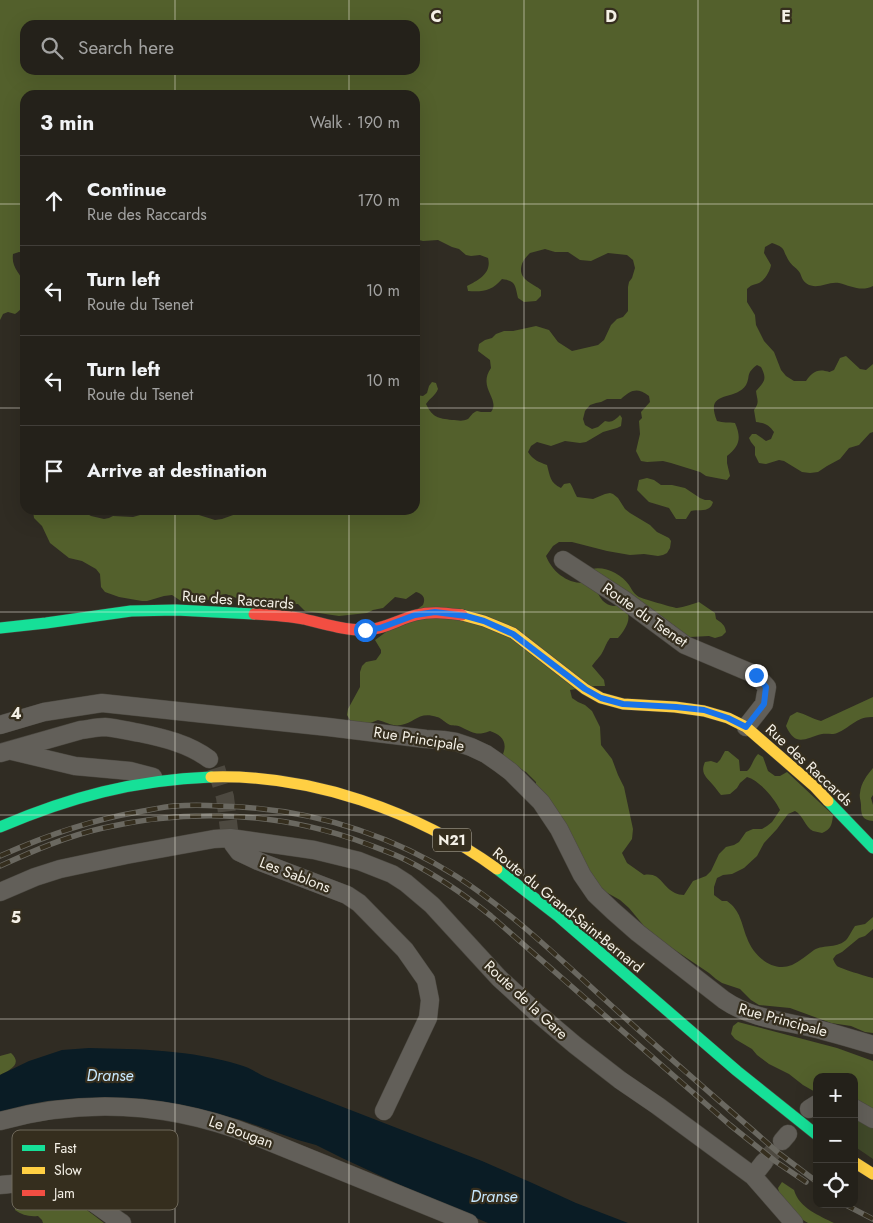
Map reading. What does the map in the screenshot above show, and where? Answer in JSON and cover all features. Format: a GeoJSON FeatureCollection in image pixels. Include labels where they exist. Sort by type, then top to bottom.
{"type":"FeatureCollection","features":[{"type":"Feature","properties":{"kind":"main road","name":"Rue des Raccards"},"geometry":{"type":"LineString","coordinates":[[0,628],[131,611],[176,610],[278,615],[335,627],[365,630],[380,628],[415,615],[435,612],[450,613],[484,621],[513,634],[585,689],[601,698],[623,704],[704,710],[728,718],[746,727],[814,786],[873,848]]}},
{"type":"Feature","properties":{"kind":"main road","name":"Route du Grand-Saint-Bernard"},"geometry":{"type":"LineString","coordinates":[[0,827],[46,808],[84,796],[135,784],[188,778],[238,778],[290,783],[353,797],[378,806],[452,840],[499,871],[547,908],[768,1097],[813,1132]]}},
{"type":"Feature","properties":{"kind":"main road"},"geometry":{"type":"LineString","coordinates":[[856,1163],[873,1174]]}},
{"type":"Feature","properties":{"kind":"street","name":"Route du Tsenet"},"geometry":{"type":"LineString","coordinates":[[563,560],[623,599],[685,644],[756,675],[766,687],[764,704],[746,727]]}},
{"type":"Feature","properties":{"kind":"street","name":"Rue Principale"},"geometry":{"type":"LineString","coordinates":[[0,725],[44,712],[102,704],[443,740],[471,747],[486,754],[505,767],[541,802],[552,817],[582,875],[595,894],[638,933],[724,1000],[735,1008],[750,1014],[832,1033],[873,1045]]}},
{"type":"Feature","properties":{"kind":"street"},"geometry":{"type":"LineString","coordinates":[[5,752],[82,730],[106,727],[123,729],[184,745],[200,752],[209,759]]}},
{"type":"Feature","properties":{"kind":"street"},"geometry":{"type":"LineString","coordinates":[[5,752],[75,766],[130,771],[166,780]]}},
{"type":"Feature","properties":{"kind":"street"},"geometry":{"type":"LineString","coordinates":[[0,892],[60,869],[126,855],[214,839],[230,838]]}},
{"type":"Feature","properties":{"kind":"street","name":"Les Sablons"},"geometry":{"type":"LineString","coordinates":[[230,838],[239,852],[347,895],[359,903],[405,950],[426,980],[430,1000],[428,1018],[384,1111]]}},
{"type":"Feature","properties":{"kind":"street","name":"Route de la Gare"},"geometry":{"type":"LineString","coordinates":[[230,838],[292,846],[359,861],[392,874],[406,883],[432,905],[499,978],[524,1001],[575,1045],[620,1080],[752,1176],[794,1223]]}},
{"type":"Feature","properties":{"kind":"street","name":"Le Bougan"},"geometry":{"type":"LineString","coordinates":[[0,1121],[61,1108],[86,1106],[149,1108],[193,1116],[235,1128],[469,1223]]}},
{"type":"Feature","properties":{"kind":"street"},"geometry":{"type":"LineString","coordinates":[[858,1110],[873,1119]]}},
{"type":"Feature","properties":{"kind":"street"},"geometry":{"type":"LineString","coordinates":[[752,1176],[764,1162]]}},
{"type":"Feature","properties":{"kind":"street"},"geometry":{"type":"LineString","coordinates":[[102,1210],[122,1223]]}},
{"type":"Feature","properties":{"kind":"green space"},"geometry":{"type":"Polygon","coordinates":[[[0,0],[873,0],[873,286],[860,288],[839,283],[809,285],[804,281],[799,271],[790,263],[782,248],[772,243],[765,247],[764,253],[771,265],[770,270],[761,282],[747,289],[747,302],[755,315],[756,325],[764,341],[774,352],[781,370],[794,381],[806,381],[816,371],[830,372],[834,370],[840,358],[846,356],[860,369],[866,370],[873,364],[873,432],[859,445],[849,448],[840,459],[818,472],[802,472],[779,460],[766,464],[759,463],[755,455],[755,447],[749,438],[752,434],[756,434],[766,441],[771,439],[774,432],[766,425],[756,422],[754,410],[758,403],[756,391],[763,382],[764,377],[761,367],[757,365],[751,371],[746,385],[741,390],[723,397],[714,404],[717,421],[735,423],[739,438],[737,445],[727,456],[730,476],[727,480],[706,476],[700,472],[663,461],[641,461],[636,451],[640,434],[639,421],[642,418],[641,412],[650,402],[649,396],[641,391],[628,393],[621,399],[607,399],[590,405],[585,411],[583,419],[585,425],[592,429],[605,421],[613,421],[620,415],[622,418],[621,426],[603,432],[586,442],[565,441],[551,446],[537,442],[531,446],[528,452],[534,459],[547,465],[551,479],[557,486],[561,488],[564,484],[570,483],[577,497],[593,499],[605,494],[613,494],[625,509],[671,541],[667,553],[658,556],[630,555],[572,542],[559,542],[553,546],[546,556],[552,567],[560,575],[571,581],[583,583],[592,569],[607,570],[622,577],[634,593],[641,598],[677,608],[699,602],[715,613],[716,619],[723,624],[726,630],[722,636],[715,638],[709,636],[690,637],[675,626],[660,621],[597,590],[605,603],[625,610],[628,614],[628,622],[618,638],[610,638],[601,655],[592,666],[604,680],[605,686],[570,690],[572,698],[592,711],[600,727],[601,745],[612,759],[624,787],[633,829],[632,839],[622,853],[627,863],[644,875],[658,878],[675,893],[684,895],[693,881],[706,876],[711,871],[719,854],[726,847],[739,842],[746,832],[753,829],[762,829],[767,826],[780,810],[757,782],[747,777],[730,794],[721,795],[704,775],[705,762],[717,763],[725,751],[728,751],[739,760],[740,771],[747,771],[758,754],[763,757],[768,771],[775,776],[780,776],[787,772],[833,815],[831,826],[822,833],[814,831],[808,827],[795,811],[788,814],[764,843],[757,856],[744,868],[717,878],[714,895],[732,905],[740,918],[754,951],[764,961],[777,967],[792,965],[818,948],[843,942],[855,926],[865,924],[873,917],[873,929],[833,959],[839,967],[873,978],[873,1033],[851,1026],[831,1023],[790,1008],[759,1005],[740,989],[722,983],[666,944],[644,926],[620,900],[597,885],[587,870],[566,825],[556,809],[547,802],[536,787],[536,782],[526,772],[508,761],[503,754],[504,742],[497,734],[490,731],[475,733],[460,726],[450,725],[439,718],[425,715],[406,724],[398,725],[378,720],[365,725],[357,725],[350,720],[347,715],[348,709],[360,687],[362,666],[366,662],[376,660],[381,653],[375,640],[423,605],[424,598],[420,594],[416,592],[406,599],[395,597],[383,608],[367,613],[339,616],[305,611],[298,604],[279,605],[263,600],[239,599],[226,594],[208,600],[203,600],[199,597],[181,601],[172,595],[147,601],[119,597],[105,592],[101,587],[100,574],[96,569],[82,561],[69,558],[50,543],[42,526],[34,518],[34,515],[89,515],[104,519],[113,516],[199,515],[215,520],[233,515],[420,515],[420,396],[427,393],[432,382],[436,383],[438,389],[426,404],[431,412],[443,419],[460,421],[468,419],[477,411],[491,412],[493,402],[487,387],[487,375],[491,368],[490,360],[478,351],[479,344],[504,331],[536,326],[549,330],[558,342],[572,351],[598,345],[604,340],[611,325],[628,311],[628,287],[635,268],[633,260],[627,255],[608,253],[591,261],[580,260],[568,252],[555,252],[545,249],[530,253],[523,261],[521,271],[526,280],[541,290],[541,296],[536,301],[524,302],[518,298],[512,282],[502,279],[495,286],[487,290],[468,291],[467,286],[486,272],[489,263],[488,258],[480,255],[466,255],[459,249],[438,240],[420,240],[420,90],[20,90],[20,252],[13,254],[13,263],[20,275],[20,309],[15,314],[8,312],[3,314],[0,320],[0,0]]]}},
{"type":"Feature","properties":{"kind":"green space"},"geometry":{"type":"Polygon","coordinates":[[[647,478],[661,485],[685,488],[700,498],[710,500],[713,502],[712,505],[704,510],[691,511],[686,519],[676,519],[669,508],[649,502],[637,490],[639,480],[647,478]]]}},
{"type":"Feature","properties":{"kind":"green space"},"geometry":{"type":"Polygon","coordinates":[[[873,697],[873,717],[862,718],[835,734],[822,734],[801,740],[793,737],[786,726],[790,716],[797,712],[821,721],[873,697]]]}},
{"type":"Feature","properties":{"kind":"green space"},"geometry":{"type":"Polygon","coordinates":[[[873,768],[873,795],[871,798],[873,821],[863,816],[860,796],[863,783],[873,768]]]}},
{"type":"Feature","properties":{"kind":"green space"},"geometry":{"type":"Polygon","coordinates":[[[738,1022],[837,1048],[873,1061],[873,1113],[858,1103],[858,1073],[813,1073],[813,1091],[789,1074],[769,1064],[752,1049],[735,1039],[731,1034],[733,1026],[738,1022]]]}},
{"type":"Feature","properties":{"kind":"green space"},"geometry":{"type":"Polygon","coordinates":[[[11,1053],[16,1060],[14,1066],[0,1075],[0,1056],[11,1053]]]}},
{"type":"Feature","properties":{"kind":"green space"},"geometry":{"type":"Polygon","coordinates":[[[858,1115],[873,1124],[873,1159],[858,1149],[858,1115]]]}},
{"type":"Feature","properties":{"kind":"green space"},"geometry":{"type":"Polygon","coordinates":[[[782,1182],[794,1190],[805,1207],[834,1223],[808,1223],[803,1220],[781,1199],[778,1188],[782,1182]]]}},
{"type":"Feature","properties":{"kind":"green space"},"geometry":{"type":"Polygon","coordinates":[[[15,1210],[87,1210],[104,1223],[43,1223],[38,1216],[20,1213],[15,1210]]]}},
{"type":"Feature","properties":{"kind":"water","name":"Dranse"},"geometry":{"type":"Polygon","coordinates":[[[89,1048],[184,1053],[243,1066],[268,1078],[482,1161],[576,1203],[628,1223],[488,1223],[422,1195],[316,1145],[241,1120],[190,1107],[129,1098],[89,1098],[49,1103],[0,1114],[0,1075],[29,1061],[62,1050],[89,1048]]]}},
{"type":"Feature","properties":{"kind":"tunnel"},"geometry":{"type":"LineString","coordinates":[[216,768],[225,797],[230,838]]}},
{"type":"Feature","properties":{"kind":"tunnel"},"geometry":{"type":"LineString","coordinates":[[764,1162],[782,1141]]}},
{"type":"Feature","properties":{"kind":"railway"},"geometry":{"type":"LineString","coordinates":[[0,856],[51,835],[120,815],[160,808],[208,805],[282,811],[312,817],[342,825],[401,846],[456,876],[497,905],[537,938],[780,1154],[813,1179]]}},
{"type":"Feature","properties":{"kind":"railway"},"geometry":{"type":"LineString","coordinates":[[0,866],[50,844],[90,831],[169,818],[236,816],[269,820],[335,833],[367,844],[406,860],[428,872],[481,908],[730,1125],[775,1161],[806,1182]]}},
{"type":"Feature","properties":{"kind":"railway"},"geometry":{"type":"LineString","coordinates":[[852,1208],[873,1219]]}},
{"type":"Feature","properties":{"kind":"traffic: fast"},"geometry":{"type":"LineString","coordinates":[[0,628],[131,611],[176,610],[254,614]]}},
{"type":"Feature","properties":{"kind":"traffic: fast"},"geometry":{"type":"LineString","coordinates":[[0,827],[52,807],[103,792],[155,782],[211,777]]}},
{"type":"Feature","properties":{"kind":"traffic: fast"},"geometry":{"type":"LineString","coordinates":[[828,801],[873,848]]}},
{"type":"Feature","properties":{"kind":"traffic: fast"},"geometry":{"type":"LineString","coordinates":[[497,869],[559,917],[737,1071],[813,1132]]}},
{"type":"Feature","properties":{"kind":"traffic: slow"},"geometry":{"type":"LineString","coordinates":[[462,615],[484,621],[513,633],[585,689],[601,698],[623,704],[704,711],[728,718],[746,727],[814,786],[828,801]]}},
{"type":"Feature","properties":{"kind":"traffic: slow"},"geometry":{"type":"LineString","coordinates":[[211,777],[286,782],[324,789],[361,800],[432,830],[466,848],[497,869]]}},
{"type":"Feature","properties":{"kind":"traffic: slow"},"geometry":{"type":"LineString","coordinates":[[856,1163],[873,1174]]}},
{"type":"Feature","properties":{"kind":"traffic: jam"},"geometry":{"type":"LineString","coordinates":[[254,614],[298,618],[356,630],[371,630],[428,613],[462,615]]}},
{"type":"Feature","properties":{"kind":"route"},"geometry":{"type":"LineString","coordinates":[[365,630],[380,628],[415,615],[435,612],[466,616],[498,626],[513,634],[585,689],[608,701],[623,704],[704,710],[728,718],[746,727],[764,704],[766,687],[756,675]]}}]}
